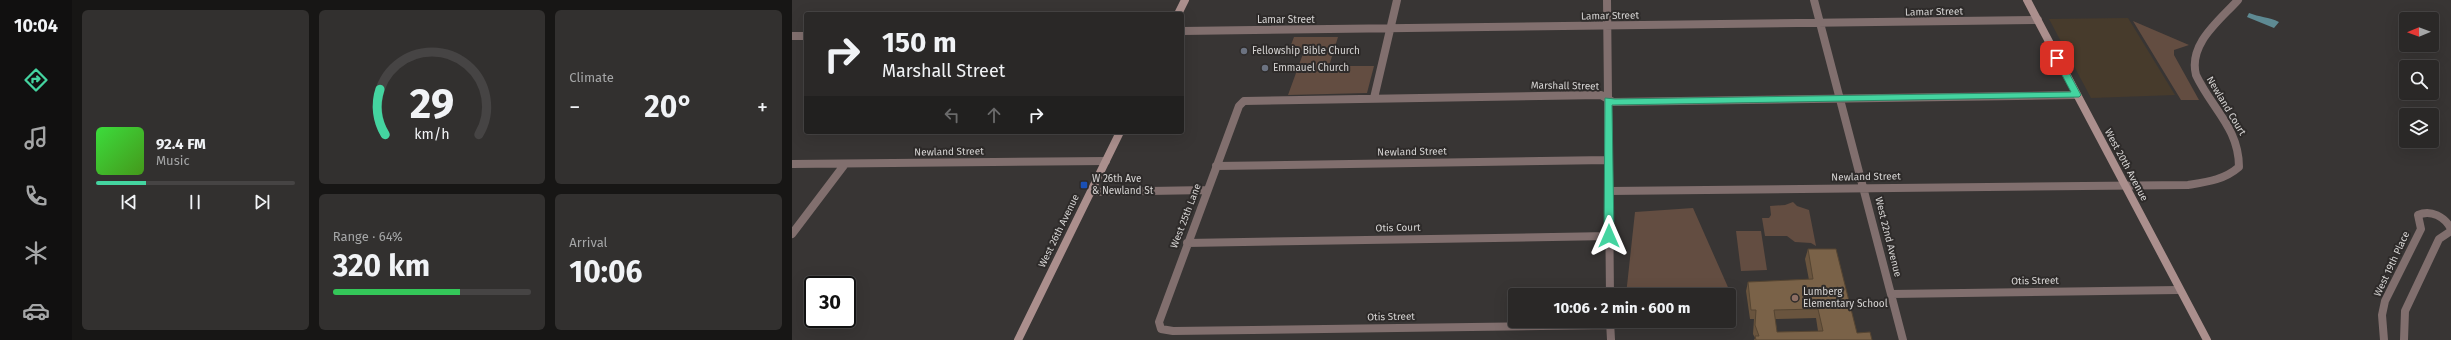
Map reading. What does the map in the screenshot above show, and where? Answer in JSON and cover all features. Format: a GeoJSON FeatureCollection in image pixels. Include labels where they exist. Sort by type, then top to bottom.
{"type":"FeatureCollection","features":[{"type":"Feature","properties":{"kind":"street"},"geometry":{"type":"LineString","coordinates":[[1179,12],[1185,0]]}},
{"type":"Feature","properties":{"kind":"street"},"geometry":{"type":"LineString","coordinates":[[1374,98],[1397,0]]}},
{"type":"Feature","properties":{"kind":"street"},"geometry":{"type":"LineString","coordinates":[[1607,0],[1610,288]]}},
{"type":"Feature","properties":{"kind":"street","name":"West 22nd Avenue"},"geometry":{"type":"LineString","coordinates":[[1814,0],[1904,340]]}},
{"type":"Feature","properties":{"kind":"street","name":"West 20th Avenue"},"geometry":{"type":"LineString","coordinates":[[2027,0],[2179,290],[2207,340]]}},
{"type":"Feature","properties":{"kind":"street","name":"Newland Court"},"geometry":{"type":"LineString","coordinates":[[2124,184],[2188,185],[2213,182],[2229,176],[2239,168],[2240,155],[2236,140],[2193,71],[2193,57],[2198,47],[2238,0]]}},
{"type":"Feature","properties":{"kind":"street","name":"Lamar Street"},"geometry":{"type":"LineString","coordinates":[[1184,31],[1390,30],[2038,20]]}},
{"type":"Feature","properties":{"kind":"street"},"geometry":{"type":"LineString","coordinates":[[792,36],[804,36]]}},
{"type":"Feature","properties":{"kind":"street","name":"Marshall Street"},"geometry":{"type":"LineString","coordinates":[[1244,101],[1601,95],[1614,102],[2076,95]]}},
{"type":"Feature","properties":{"kind":"street","name":"West 25th Lane"},"geometry":{"type":"LineString","coordinates":[[1173,331],[1161,329],[1159,322],[1239,106],[1244,101]]}},
{"type":"Feature","properties":{"kind":"street","name":"West 26th Avenue"},"geometry":{"type":"LineString","coordinates":[[1018,340],[1119,134]]}},
{"type":"Feature","properties":{"kind":"street","name":"Newland Street"},"geometry":{"type":"LineString","coordinates":[[1216,166],[1608,160]]}},
{"type":"Feature","properties":{"kind":"street","name":"Newland Street"},"geometry":{"type":"LineString","coordinates":[[792,164],[1106,161]]}},
{"type":"Feature","properties":{"kind":"street"},"geometry":{"type":"LineString","coordinates":[[792,234],[845,164]]}},
{"type":"Feature","properties":{"kind":"street","name":"Newland Street"},"geometry":{"type":"LineString","coordinates":[[1609,191],[1864,189],[2124,184]]}},
{"type":"Feature","properties":{"kind":"street"},"geometry":{"type":"LineString","coordinates":[[1091,192],[1207,190]]}},
{"type":"Feature","properties":{"kind":"street","name":"West 19th Place"},"geometry":{"type":"LineString","coordinates":[[2384,340],[2384,308],[2421,229],[2418,215],[2425,212],[2437,215],[2447,222],[2451,230],[2439,239],[2405,311],[2402,323],[2404,340]]}},
{"type":"Feature","properties":{"kind":"street","name":"Otis Court"},"geometry":{"type":"LineString","coordinates":[[1187,243],[1609,236]]}},
{"type":"Feature","properties":{"kind":"street","name":"Otis Street"},"geometry":{"type":"LineString","coordinates":[[1891,294],[2179,290]]}},
{"type":"Feature","properties":{"kind":"street","name":"Otis Street"},"geometry":{"type":"LineString","coordinates":[[1173,331],[1508,325]]}},
{"type":"Feature","properties":{"kind":"street"},"geometry":{"type":"LineString","coordinates":[[1610,328],[1611,340]]}},
{"type":"Feature","properties":{"kind":"shaded area"},"geometry":{"type":"Polygon","coordinates":[[[2128,18],[2175,95],[2091,98],[2049,19],[2128,18]]]}},
{"type":"Feature","properties":{"kind":"shaded area"},"geometry":{"type":"Polygon","coordinates":[[[2133,21],[2189,45],[2174,50],[2174,55],[2199,100],[2181,100],[2133,21]]]}},
{"type":"Feature","properties":{"kind":"shaded area"},"geometry":{"type":"Polygon","coordinates":[[[1294,37],[1338,37],[1329,66],[1374,66],[1367,93],[1288,95],[1304,51],[1289,50],[1294,37]]]}},
{"type":"Feature","properties":{"kind":"shaded area"},"geometry":{"type":"Polygon","coordinates":[[[1793,202],[1797,206],[1809,210],[1816,246],[1811,243],[1795,242],[1787,236],[1765,236],[1762,218],[1769,218],[1771,215],[1770,206],[1785,205],[1793,202]]]}},
{"type":"Feature","properties":{"kind":"shaded area"},"geometry":{"type":"Polygon","coordinates":[[[1693,208],[1728,288],[1627,288],[1635,212],[1693,208]]]}},
{"type":"Feature","properties":{"kind":"shaded area"},"geometry":{"type":"Polygon","coordinates":[[[1736,231],[1761,231],[1767,270],[1741,271],[1736,231]]]}},
{"type":"Feature","properties":{"kind":"water"},"geometry":{"type":"Polygon","coordinates":[[[2249,13],[2279,22],[2274,28],[2247,17],[2249,13]]]}},
{"type":"Feature","properties":{"kind":"building","name":"Lumberg Elementary School"},"geometry":{"type":"Polygon","coordinates":[[[1808,249],[1836,249],[1857,333],[1870,332],[1872,340],[1756,340],[1755,336],[1759,336],[1755,325],[1756,310],[1751,310],[1748,282],[1813,279],[1808,249]],[[1818,309],[1774,310],[1777,332],[1823,331],[1818,309]]]}},
{"type":"Feature","properties":{"kind":"place","name":"Fellowship Bible Church"},"geometry":{"type":"Point","coordinates":[1244,51]}},
{"type":"Feature","properties":{"kind":"place","name":"Emmauel Church"},"geometry":{"type":"Point","coordinates":[1265,68]}},
{"type":"Feature","properties":{"kind":"place","name":"W 26th Ave & Newland St"},"geometry":{"type":"Point","coordinates":[1084,185]}},
{"type":"Feature","properties":{"kind":"place","name":"Lumberg Elementary School"},"geometry":{"type":"Point","coordinates":[1795,298]}},
{"type":"Feature","properties":{"kind":"route"},"geometry":{"type":"LineString","coordinates":[[1609,236],[1608,100],[1614,102],[2076,95],[2057,58]]}}]}
